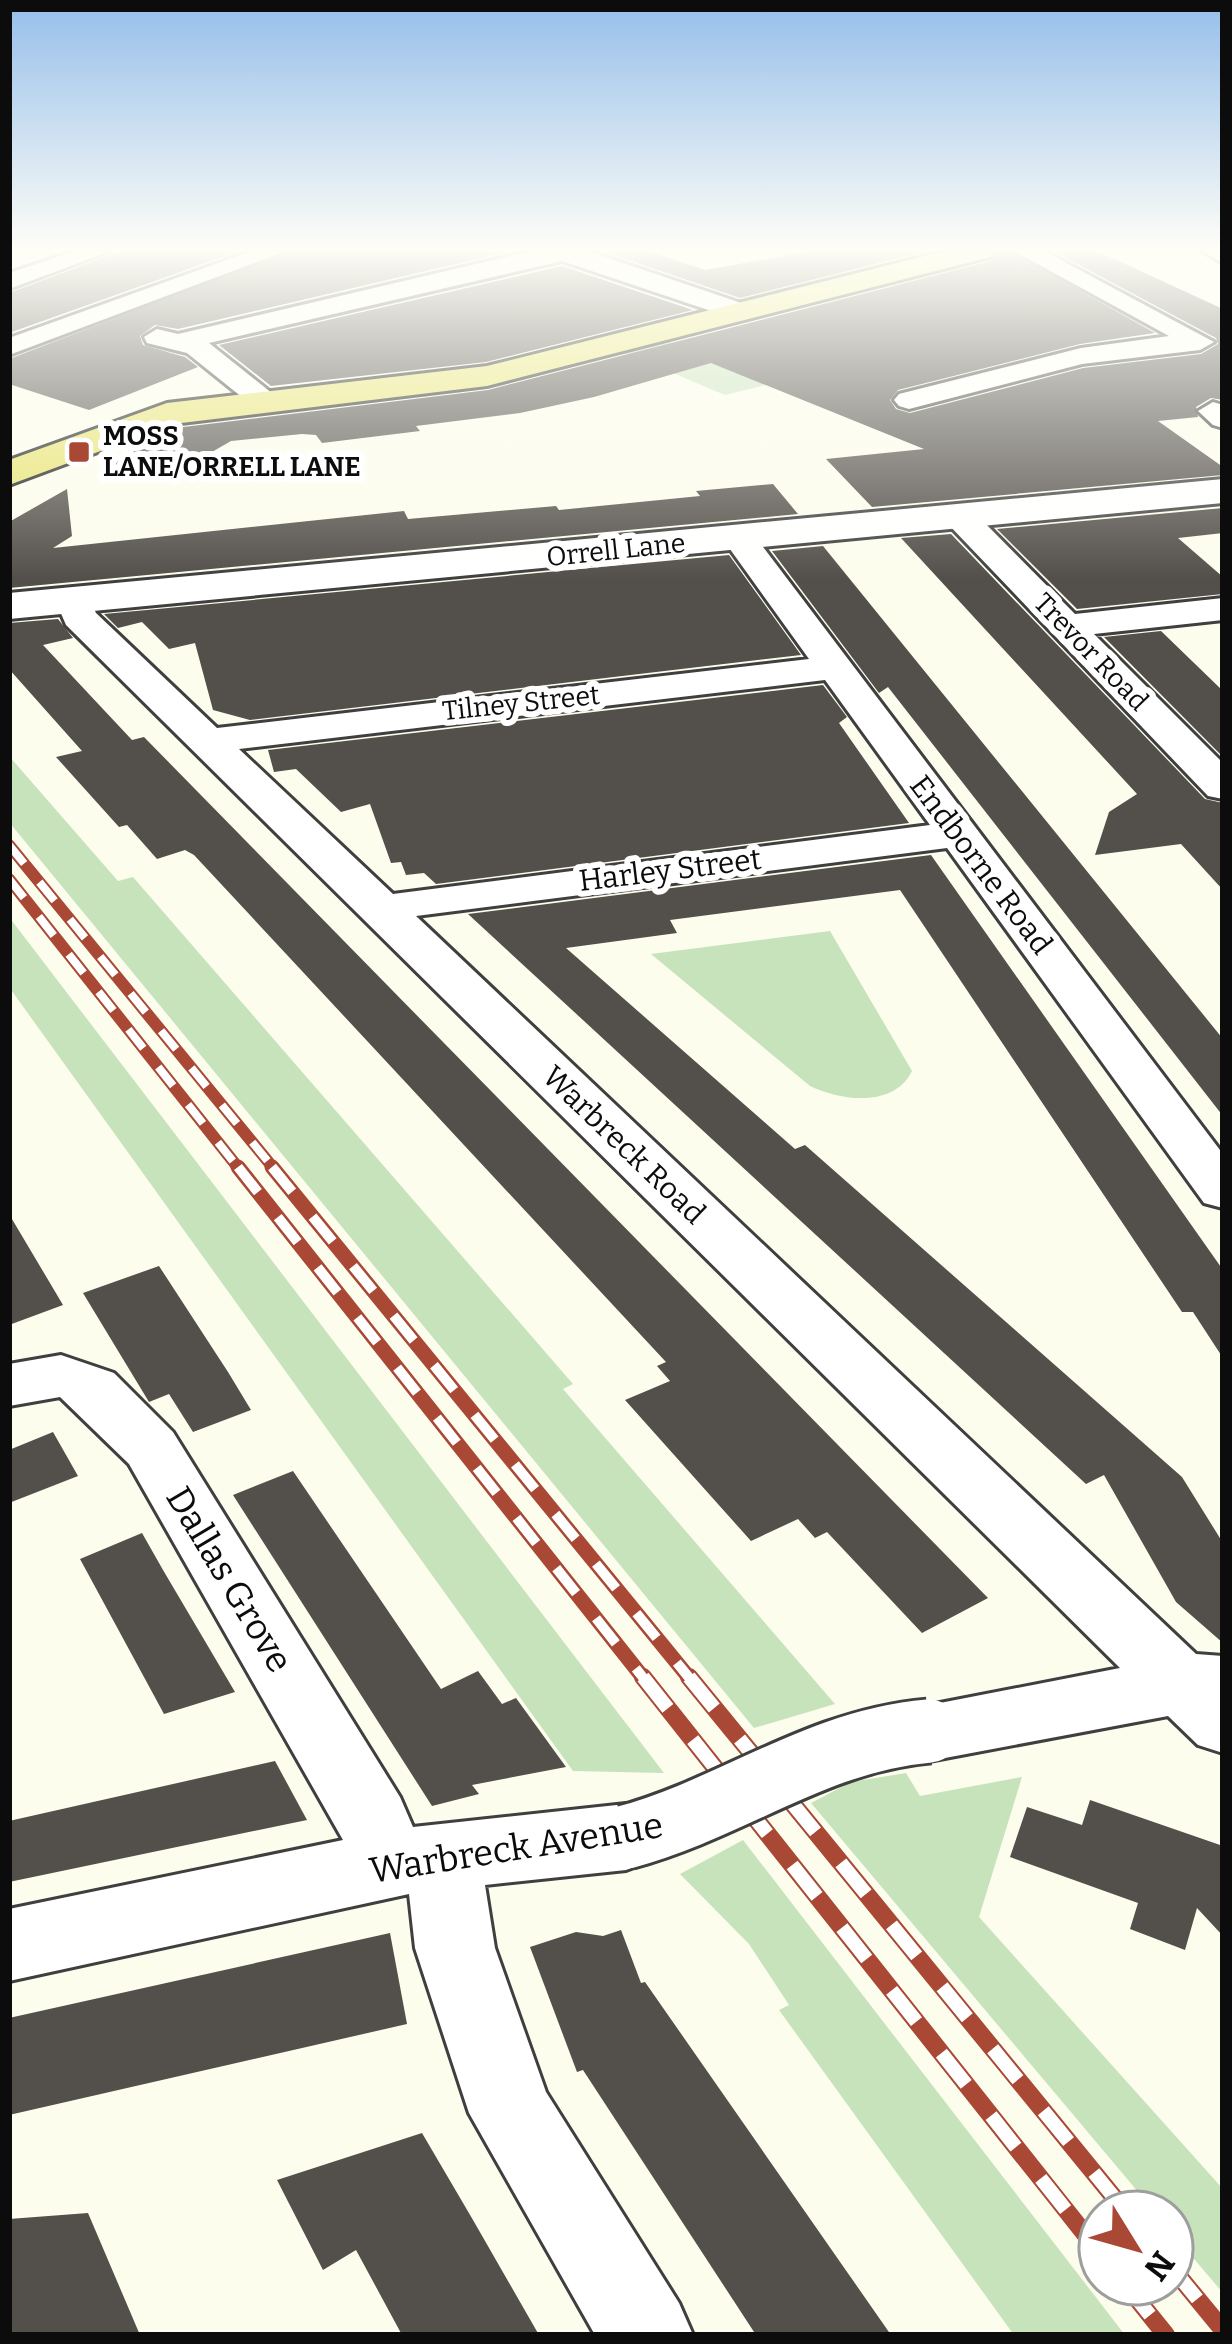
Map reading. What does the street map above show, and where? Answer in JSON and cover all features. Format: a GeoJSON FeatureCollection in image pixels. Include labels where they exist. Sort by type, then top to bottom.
{"type":"FeatureCollection","features":[{"type":"Feature","properties":{"kind":"main road"},"geometry":{"type":"LineString","coordinates":[[9,473],[146,419],[263,400],[461,381],[545,360]]}},
{"type":"Feature","properties":{"kind":"street"},"geometry":{"type":"LineString","coordinates":[[214,360],[263,400]]}},
{"type":"Feature","properties":{"kind":"street"},"geometry":{"type":"LineString","coordinates":[[909,400],[1064,360]]}},
{"type":"Feature","properties":{"kind":"street","name":"Orrell Lane"},"geometry":{"type":"LineString","coordinates":[[9,606],[1223,491]]}},
{"type":"Feature","properties":{"kind":"street","name":"Trevor Road"},"geometry":{"type":"LineString","coordinates":[[960,517],[1223,787]]}},
{"type":"Feature","properties":{"kind":"street","name":"Endborne Road"},"geometry":{"type":"LineString","coordinates":[[739,538],[1223,1191]]}},
{"type":"Feature","properties":{"kind":"street","name":"Warbreck Road"},"geometry":{"type":"LineString","coordinates":[[74,602],[79,617],[383,912],[1209,1696]]}},
{"type":"Feature","properties":{"kind":"street"},"geometry":{"type":"LineString","coordinates":[[1066,626],[1223,609]]}},
{"type":"Feature","properties":{"kind":"street","name":"Tilney Street"},"geometry":{"type":"LineString","coordinates":[[206,741],[835,668]]}},
{"type":"Feature","properties":{"kind":"street","name":"Harley Street"},"geometry":{"type":"LineString","coordinates":[[383,912],[416,902],[957,834]]}},
{"type":"Feature","properties":{"kind":"street","name":"Dallas Grove"},"geometry":{"type":"LineString","coordinates":[[9,1385],[52,1377],[86,1381],[99,1389],[127,1428],[151,1448],[373,1820],[416,1860],[454,1948],[511,2113],[647,2335]]}},
{"type":"Feature","properties":{"kind":"street","name":"Warbreck Avenue"},"geometry":{"type":"LineString","coordinates":[[9,1945],[416,1860],[626,1837],[685,1821],[836,1746],[875,1733],[928,1731],[1209,1696]]}},
{"type":"Feature","properties":{"kind":"green space"},"geometry":{"type":"Polygon","coordinates":[[[643,360],[719,360],[778,382],[725,395],[643,360]]]}},
{"type":"Feature","properties":{"kind":"green space"},"geometry":{"type":"Polygon","coordinates":[[[9,756],[118,881],[133,877],[573,1384],[563,1389],[835,1704],[754,1728],[9,822],[9,756]]]}},
{"type":"Feature","properties":{"kind":"green space"},"geometry":{"type":"Polygon","coordinates":[[[9,917],[664,1773],[573,1771],[9,987],[9,917]]]}},
{"type":"Feature","properties":{"kind":"green space"},"geometry":{"type":"Polygon","coordinates":[[[830,931],[912,1071],[904,1083],[880,1096],[851,1098],[810,1086],[651,954],[830,931]]]}},
{"type":"Feature","properties":{"kind":"green space"},"geometry":{"type":"Polygon","coordinates":[[[906,1773],[920,1796],[1022,1777],[979,1917],[1223,2189],[1223,2293],[1196,2261],[1196,2188],[1135,2188],[811,1803],[851,1782],[906,1773]]]}},
{"type":"Feature","properties":{"kind":"green space"},"geometry":{"type":"Polygon","coordinates":[[[743,1840],[1076,2272],[1076,2308],[1104,2308],[1125,2335],[1014,2335],[779,2010],[789,2005],[749,1944],[680,1874],[743,1840]]]}},
{"type":"Feature","properties":{"kind":"building"},"geometry":{"type":"Polygon","coordinates":[[[9,360],[189,360],[198,367],[89,410],[9,384],[9,360]]]}},
{"type":"Feature","properties":{"kind":"building"},"geometry":{"type":"Polygon","coordinates":[[[239,360],[492,360],[486,362],[271,386],[239,360]]]}},
{"type":"Feature","properties":{"kind":"building"},"geometry":{"type":"Polygon","coordinates":[[[603,360],[1015,360],[898,390],[890,400],[896,409],[910,413],[1083,368],[1147,360],[1223,360],[1223,400],[1211,398],[1196,407],[1198,417],[1158,421],[1223,467],[1223,475],[872,507],[826,459],[924,449],[711,363],[594,397],[520,413],[416,426],[420,431],[322,443],[316,435],[302,434],[231,441],[205,456],[105,468],[175,428],[488,390],[603,360]]]}},
{"type":"Feature","properties":{"kind":"building"},"geometry":{"type":"Polygon","coordinates":[[[773,484],[798,514],[9,588],[9,522],[67,489],[72,536],[53,548],[404,511],[408,519],[556,506],[559,510],[773,484]]]}},
{"type":"Feature","properties":{"kind":"building"},"geometry":{"type":"Polygon","coordinates":[[[1223,508],[1223,533],[1178,538],[1223,577],[1223,594],[1077,609],[997,529],[1223,508]]]}},
{"type":"Feature","properties":{"kind":"building"},"geometry":{"type":"Polygon","coordinates":[[[951,534],[1205,799],[1223,803],[1223,890],[1181,844],[1095,855],[1109,812],[1137,794],[901,538],[951,534]]]}},
{"type":"Feature","properties":{"kind":"building"},"geometry":{"type":"Polygon","coordinates":[[[823,546],[1223,1039],[1223,1116],[888,687],[879,693],[772,551],[823,546]]]}},
{"type":"Feature","properties":{"kind":"building"},"geometry":{"type":"Polygon","coordinates":[[[729,555],[801,655],[250,720],[213,710],[195,643],[169,649],[142,622],[118,628],[104,614],[729,555]]]}},
{"type":"Feature","properties":{"kind":"building"},"geometry":{"type":"Polygon","coordinates":[[[58,619],[73,638],[43,645],[132,740],[144,737],[988,1598],[922,1633],[827,1532],[815,1538],[798,1519],[751,1541],[625,1400],[670,1381],[657,1366],[666,1362],[194,855],[185,850],[157,859],[127,825],[119,827],[56,757],[82,751],[9,669],[9,623],[58,619]]]}},
{"type":"Feature","properties":{"kind":"building"},"geometry":{"type":"Polygon","coordinates":[[[1161,631],[1223,691],[1223,757],[1104,637],[1161,631]]]}},
{"type":"Feature","properties":{"kind":"building"},"geometry":{"type":"Polygon","coordinates":[[[823,685],[847,717],[839,723],[909,823],[436,884],[424,873],[406,875],[401,862],[391,863],[370,804],[341,812],[296,769],[274,772],[268,750],[823,685]]]}},
{"type":"Feature","properties":{"kind":"building"},"geometry":{"type":"Polygon","coordinates":[[[931,855],[1223,1270],[1223,1358],[1193,1312],[1182,1312],[900,890],[670,920],[677,933],[566,948],[795,1149],[805,1145],[1182,1477],[1223,1543],[1223,1643],[1176,1602],[1104,1475],[1086,1484],[468,914],[931,855]]]}},
{"type":"Feature","properties":{"kind":"building"},"geometry":{"type":"Polygon","coordinates":[[[9,1214],[63,1305],[9,1325],[9,1214]]]}},
{"type":"Feature","properties":{"kind":"building"},"geometry":{"type":"Polygon","coordinates":[[[159,1266],[251,1410],[193,1432],[169,1394],[149,1402],[83,1293],[159,1266]]]}},
{"type":"Feature","properties":{"kind":"building"},"geometry":{"type":"Polygon","coordinates":[[[53,1432],[78,1476],[9,1503],[9,1450],[53,1432]]]}},
{"type":"Feature","properties":{"kind":"building"},"geometry":{"type":"Polygon","coordinates":[[[293,1471],[441,1689],[478,1671],[502,1704],[516,1698],[566,1767],[472,1785],[479,1794],[432,1806],[233,1495],[293,1471]]]}},
{"type":"Feature","properties":{"kind":"building"},"geometry":{"type":"Polygon","coordinates":[[[142,1533],[235,1692],[164,1714],[80,1559],[142,1533]]]}},
{"type":"Feature","properties":{"kind":"building"},"geometry":{"type":"Polygon","coordinates":[[[275,1761],[307,1820],[9,1882],[9,1821],[275,1761]]]}},
{"type":"Feature","properties":{"kind":"building"},"geometry":{"type":"Polygon","coordinates":[[[1090,1800],[1223,1846],[1223,1936],[1197,1908],[1185,1950],[1130,1929],[1138,1903],[1010,1857],[1027,1807],[1082,1825],[1090,1800]]]}},
{"type":"Feature","properties":{"kind":"building"},"geometry":{"type":"Polygon","coordinates":[[[621,1930],[641,1983],[645,1982],[891,2335],[756,2335],[583,2070],[577,2072],[530,1947],[576,1932],[603,1936],[621,1930]]]}},
{"type":"Feature","properties":{"kind":"building"},"geometry":{"type":"Polygon","coordinates":[[[390,1933],[407,2024],[9,2115],[9,2018],[390,1933]]]}},
{"type":"Feature","properties":{"kind":"building"},"geometry":{"type":"Polygon","coordinates":[[[422,2133],[539,2335],[402,2335],[356,2250],[323,2270],[277,2180],[422,2133]]]}},
{"type":"Feature","properties":{"kind":"building"},"geometry":{"type":"Polygon","coordinates":[[[88,2213],[140,2335],[9,2335],[9,2219],[88,2213]]]}},
{"type":"Feature","properties":{"kind":"railway"},"geometry":{"type":"LineString","coordinates":[[9,845],[275,1170]]}},
{"type":"Feature","properties":{"kind":"railway"},"geometry":{"type":"LineString","coordinates":[[9,879],[240,1170]]}},
{"type":"Feature","properties":{"kind":"railway"},"geometry":{"type":"LineString","coordinates":[[238,1167],[645,1680]]}},
{"type":"Feature","properties":{"kind":"railway"},"geometry":{"type":"LineString","coordinates":[[272,1167],[691,1680]]}},
{"type":"Feature","properties":{"kind":"railway"},"geometry":{"type":"LineString","coordinates":[[643,1677],[1076,2223]]}},
{"type":"Feature","properties":{"kind":"railway"},"geometry":{"type":"LineString","coordinates":[[689,1677],[1106,2188]]}},
{"type":"Feature","properties":{"kind":"railway"},"geometry":{"type":"LineString","coordinates":[[1196,2297],[1223,2330]]}},
{"type":"Feature","properties":{"kind":"railway"},"geometry":{"type":"LineString","coordinates":[[1144,2308],[1166,2335]]}},
{"type":"Feature","properties":{"kind":"place","name":"MOSS LANE/ORRELL LANE"},"geometry":{"type":"Point","coordinates":[79,452]}}]}
